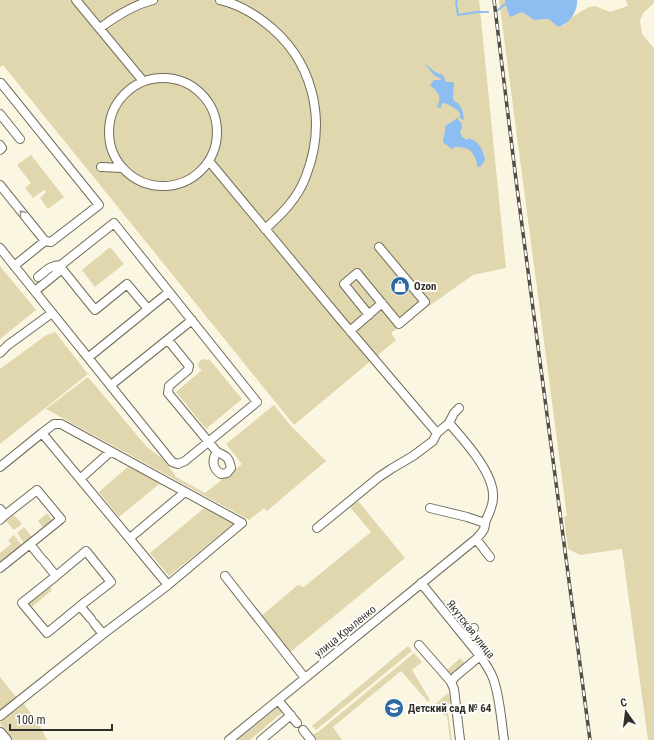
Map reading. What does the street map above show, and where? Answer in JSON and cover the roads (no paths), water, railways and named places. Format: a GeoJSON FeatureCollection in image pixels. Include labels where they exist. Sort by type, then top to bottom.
{"type":"FeatureCollection","features":[{"type":"Feature","properties":{"kind":"main road"},"geometry":{"type":"LineString","coordinates":[[0,733],[6,740]]}},
{"type":"Feature","properties":{"kind":"street"},"geometry":{"type":"LineString","coordinates":[[76,0],[143,81]]}},
{"type":"Feature","properties":{"kind":"street"},"geometry":{"type":"LineString","coordinates":[[100,28],[131,8],[153,0]]}},
{"type":"Feature","properties":{"kind":"street"},"geometry":{"type":"LineString","coordinates":[[220,0],[240,7],[257,16],[272,27],[285,40],[296,55],[305,72],[312,92],[316,114],[316,136],[313,157],[306,178],[295,197],[282,214],[265,229]]}},
{"type":"Feature","properties":{"kind":"street"},"geometry":{"type":"LineString","coordinates":[[158,78],[173,79],[187,84],[200,92],[209,104],[215,117],[217,132],[215,147],[209,161],[198,174],[184,182],[167,186],[150,185],[134,179],[122,168],[112,153],[108,136],[110,119],[117,103],[128,90],[143,81],[158,78]]}},
{"type":"Feature","properties":{"kind":"street"},"geometry":{"type":"LineString","coordinates":[[0,83],[99,205],[51,242],[45,241],[0,185]]}},
{"type":"Feature","properties":{"kind":"street"},"geometry":{"type":"LineString","coordinates":[[0,114],[20,139]]}},
{"type":"Feature","properties":{"kind":"street"},"geometry":{"type":"LineString","coordinates":[[0,145],[2,148],[0,150]]}},
{"type":"Feature","properties":{"kind":"street"},"geometry":{"type":"LineString","coordinates":[[209,161],[437,433]]}},
{"type":"Feature","properties":{"kind":"street"},"geometry":{"type":"LineString","coordinates":[[101,168],[122,168]]}},
{"type":"Feature","properties":{"kind":"street"},"geometry":{"type":"LineString","coordinates":[[0,248],[172,462],[178,464],[185,461],[257,402],[114,223],[61,267],[35,291]]}},
{"type":"Feature","properties":{"kind":"street"},"geometry":{"type":"LineString","coordinates":[[14,266],[45,241]]}},
{"type":"Feature","properties":{"kind":"street"},"geometry":{"type":"LineString","coordinates":[[368,314],[344,284],[357,273],[399,324],[425,302],[385,259],[380,247]]}},
{"type":"Feature","properties":{"kind":"street"},"geometry":{"type":"LineString","coordinates":[[38,277],[50,267],[55,265],[61,267],[95,310],[127,284],[148,309]]}},
{"type":"Feature","properties":{"kind":"street"},"geometry":{"type":"LineString","coordinates":[[89,357],[169,292]]}},
{"type":"Feature","properties":{"kind":"street"},"geometry":{"type":"LineString","coordinates":[[350,331],[382,303]]}},
{"type":"Feature","properties":{"kind":"street"},"geometry":{"type":"LineString","coordinates":[[1,353],[8,345],[54,315]]}},
{"type":"Feature","properties":{"kind":"street"},"geometry":{"type":"LineString","coordinates":[[111,385],[192,320]]}},
{"type":"Feature","properties":{"kind":"street"},"geometry":{"type":"LineString","coordinates":[[168,340],[189,366],[188,370],[169,386],[168,393],[217,452]]}},
{"type":"Feature","properties":{"kind":"street"},"geometry":{"type":"LineString","coordinates":[[317,528],[379,477],[413,456],[433,441],[437,433],[449,423],[454,413],[459,408]]}},
{"type":"Feature","properties":{"kind":"street"},"geometry":{"type":"LineString","coordinates":[[449,423],[470,447],[491,483],[494,495],[490,511],[483,531],[476,539],[490,557]]}},
{"type":"Feature","properties":{"kind":"street"},"geometry":{"type":"LineString","coordinates":[[0,466],[54,424],[61,424],[242,523],[168,585],[103,634],[0,716]]}},
{"type":"Feature","properties":{"kind":"street"},"geometry":{"type":"LineString","coordinates":[[42,433],[168,585]]}},
{"type":"Feature","properties":{"kind":"street"},"geometry":{"type":"LineString","coordinates":[[80,478],[110,452]]}},
{"type":"Feature","properties":{"kind":"street"},"geometry":{"type":"LineString","coordinates":[[0,568],[61,519],[37,490],[2,514]]}},
{"type":"Feature","properties":{"kind":"street"},"geometry":{"type":"LineString","coordinates":[[130,538],[185,492]]}},
{"type":"Feature","properties":{"kind":"street"},"geometry":{"type":"LineString","coordinates":[[430,508],[485,523]]}},
{"type":"Feature","properties":{"kind":"street","name":"улица Крыленко"},"geometry":{"type":"LineString","coordinates":[[229,740],[476,539]]}},
{"type":"Feature","properties":{"kind":"street"},"geometry":{"type":"LineString","coordinates":[[30,544],[56,576]]}},
{"type":"Feature","properties":{"kind":"street"},"geometry":{"type":"LineString","coordinates":[[86,551],[111,582],[80,606],[47,633],[22,603],[86,551]]}},
{"type":"Feature","properties":{"kind":"street"},"geometry":{"type":"LineString","coordinates":[[225,576],[305,678]]}},
{"type":"Feature","properties":{"kind":"street","name":"Якутская улица"},"geometry":{"type":"LineString","coordinates":[[421,583],[488,667],[493,678],[499,705],[504,740]]}},
{"type":"Feature","properties":{"kind":"street"},"geometry":{"type":"LineString","coordinates":[[80,606],[103,634]]}},
{"type":"Feature","properties":{"kind":"street"},"geometry":{"type":"LineString","coordinates":[[464,636],[474,628]]}},
{"type":"Feature","properties":{"kind":"street"},"geometry":{"type":"LineString","coordinates":[[420,645],[447,676],[454,689],[460,740]]}},
{"type":"Feature","properties":{"kind":"street"},"geometry":{"type":"LineString","coordinates":[[451,682],[480,656]]}},
{"type":"Feature","properties":{"kind":"street"},"geometry":{"type":"LineString","coordinates":[[278,700],[297,723]]}},
{"type":"Feature","properties":{"kind":"street"},"geometry":{"type":"LineString","coordinates":[[261,740],[291,715]]}},
{"type":"Feature","properties":{"kind":"street"},"geometry":{"type":"LineString","coordinates":[[303,730],[311,740]]}},
{"type":"Feature","properties":{"kind":"water"},"geometry":{"type":"Polygon","coordinates":[[[505,0],[577,0],[577,4],[572,17],[566,23],[558,27],[549,19],[534,20],[522,12],[510,17],[505,0]]]}},
{"type":"Feature","properties":{"kind":"water"},"geometry":{"type":"Polygon","coordinates":[[[423,62],[435,72],[443,75],[446,82],[454,83],[453,98],[462,109],[464,119],[462,120],[460,117],[458,118],[461,122],[462,129],[460,131],[462,137],[467,140],[469,138],[480,146],[485,160],[481,166],[477,166],[474,156],[468,149],[463,147],[454,147],[453,149],[444,144],[443,141],[446,125],[460,116],[460,113],[452,106],[444,103],[442,103],[441,108],[437,107],[439,95],[430,85],[434,80],[441,79],[434,75],[423,62]]]}},
{"type":"Feature","properties":{"kind":"waterway"},"geometry":{"type":"LineString","coordinates":[[457,0],[458,15],[488,12]]}},
{"type":"Feature","properties":{"kind":"waterway"},"geometry":{"type":"LineString","coordinates":[[497,11],[505,4]]}},
{"type":"Feature","properties":{"kind":"railway"},"geometry":{"type":"LineString","coordinates":[[494,0],[516,180],[590,740]]}},
{"type":"Feature","properties":{"kind":"place","name":"Ozon"},"geometry":{"type":"Point","coordinates":[400,286]}},
{"type":"Feature","properties":{"kind":"place","name":"Детский сад № 64"},"geometry":{"type":"Point","coordinates":[394,708]}}]}
